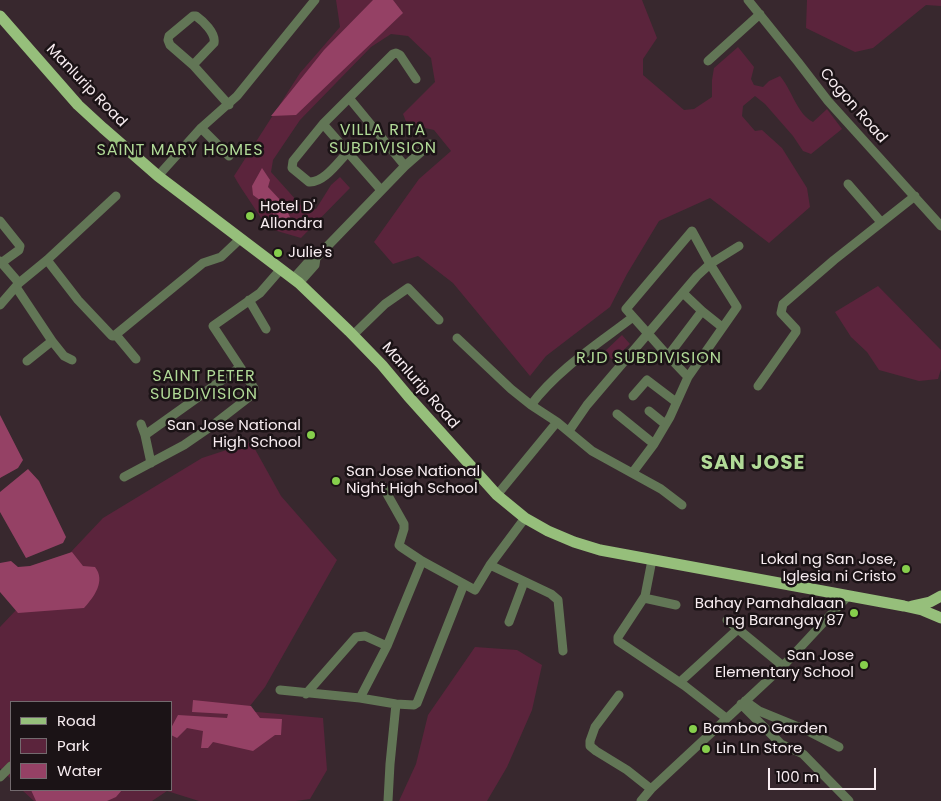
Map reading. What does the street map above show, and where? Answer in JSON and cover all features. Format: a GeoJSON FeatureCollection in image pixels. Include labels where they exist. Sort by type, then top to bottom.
{"type":"FeatureCollection","features":[{"type":"Feature","properties":{"kind":"main road","name":"Manlurip Road"},"geometry":{"type":"LineString","coordinates":[[0,16],[78,105],[158,176],[296,281],[353,335],[497,495],[525,518],[548,531],[600,550],[904,606],[922,610],[941,618]]}},
{"type":"Feature","properties":{"kind":"main road","name":"Manlurip Road"},"geometry":{"type":"LineString","coordinates":[[904,606],[922,604],[941,596]]}},
{"type":"Feature","properties":{"kind":"street"},"geometry":{"type":"LineString","coordinates":[[158,176],[201,128],[229,105],[315,0]]}},
{"type":"Feature","properties":{"kind":"street","name":"Cogon Road"},"geometry":{"type":"LineString","coordinates":[[748,0],[828,101],[941,226]]}},
{"type":"Feature","properties":{"kind":"street"},"geometry":{"type":"LineString","coordinates":[[708,61],[760,14]]}},
{"type":"Feature","properties":{"kind":"street"},"geometry":{"type":"LineString","coordinates":[[193,65],[214,43],[215,39],[214,34],[196,16],[193,16],[169,36],[168,40],[170,45],[193,65],[229,105]]}},
{"type":"Feature","properties":{"kind":"street"},"geometry":{"type":"LineString","coordinates":[[348,152],[324,176],[312,182],[309,182],[292,168],[293,161],[323,124],[393,54],[400,55],[416,79]]}},
{"type":"Feature","properties":{"kind":"street"},"geometry":{"type":"LineString","coordinates":[[349,98],[405,166]]}},
{"type":"Feature","properties":{"kind":"street"},"geometry":{"type":"LineString","coordinates":[[323,124],[381,190]]}},
{"type":"Feature","properties":{"kind":"street"},"geometry":{"type":"LineString","coordinates":[[201,128],[229,156]]}},
{"type":"Feature","properties":{"kind":"street"},"geometry":{"type":"LineString","coordinates":[[296,281],[310,260],[316,258],[405,166],[430,144]]}},
{"type":"Feature","properties":{"kind":"street"},"geometry":{"type":"LineString","coordinates":[[848,184],[881,222]]}},
{"type":"Feature","properties":{"kind":"street"},"geometry":{"type":"LineString","coordinates":[[0,304],[18,285],[116,196]]}},
{"type":"Feature","properties":{"kind":"street"},"geometry":{"type":"LineString","coordinates":[[758,386],[796,332],[796,329],[781,313],[783,304],[915,196]]}},
{"type":"Feature","properties":{"kind":"street"},"geometry":{"type":"LineString","coordinates":[[0,221],[20,246],[19,250],[1,262],[18,285],[60,353],[72,360]]}},
{"type":"Feature","properties":{"kind":"street"},"geometry":{"type":"LineString","coordinates":[[633,472],[654,444],[688,377],[736,309],[737,304],[710,264],[692,231],[627,307],[628,312],[688,377]]}},
{"type":"Feature","properties":{"kind":"street"},"geometry":{"type":"LineString","coordinates":[[47,260],[78,300],[112,336],[116,335],[203,263],[221,257],[240,239]]}},
{"type":"Feature","properties":{"kind":"street"},"geometry":{"type":"LineString","coordinates":[[569,431],[588,405],[697,276],[710,264],[739,246]]}},
{"type":"Feature","properties":{"kind":"street"},"geometry":{"type":"LineString","coordinates":[[124,477],[184,445],[253,394],[254,388],[213,326],[260,292],[280,270]]}},
{"type":"Feature","properties":{"kind":"street"},"geometry":{"type":"LineString","coordinates":[[353,335],[385,304],[408,288],[439,320]]}},
{"type":"Feature","properties":{"kind":"street"},"geometry":{"type":"LineString","coordinates":[[684,293],[722,327]]}},
{"type":"Feature","properties":{"kind":"street"},"geometry":{"type":"LineString","coordinates":[[249,300],[266,329]]}},
{"type":"Feature","properties":{"kind":"street"},"geometry":{"type":"LineString","coordinates":[[668,356],[702,311]]}},
{"type":"Feature","properties":{"kind":"street"},"geometry":{"type":"LineString","coordinates":[[531,405],[542,390],[564,370],[633,317]]}},
{"type":"Feature","properties":{"kind":"street"},"geometry":{"type":"LineString","coordinates":[[116,335],[136,360]]}},
{"type":"Feature","properties":{"kind":"street"},"geometry":{"type":"LineString","coordinates":[[457,338],[531,405],[569,431],[592,451],[633,472],[661,489],[682,505]]}},
{"type":"Feature","properties":{"kind":"street"},"geometry":{"type":"LineString","coordinates":[[27,361],[52,341]]}},
{"type":"Feature","properties":{"kind":"street"},"geometry":{"type":"LineString","coordinates":[[145,435],[239,368]]}},
{"type":"Feature","properties":{"kind":"street"},"geometry":{"type":"LineString","coordinates":[[633,396],[647,380],[676,402]]}},
{"type":"Feature","properties":{"kind":"street"},"geometry":{"type":"LineString","coordinates":[[649,411],[665,424]]}},
{"type":"Feature","properties":{"kind":"street"},"geometry":{"type":"LineString","coordinates":[[617,414],[654,444]]}},
{"type":"Feature","properties":{"kind":"street"},"geometry":{"type":"LineString","coordinates":[[497,495],[557,422]]}},
{"type":"Feature","properties":{"kind":"street"},"geometry":{"type":"LineString","coordinates":[[141,424],[152,463]]}},
{"type":"Feature","properties":{"kind":"street"},"geometry":{"type":"LineString","coordinates":[[382,485],[404,524],[400,546],[422,561],[474,590],[525,518]]}},
{"type":"Feature","properties":{"kind":"street"},"geometry":{"type":"LineString","coordinates":[[652,560],[644,598],[618,637],[618,641],[680,682],[726,718]]}},
{"type":"Feature","properties":{"kind":"street"},"geometry":{"type":"LineString","coordinates":[[360,698],[387,646],[422,561]]}},
{"type":"Feature","properties":{"kind":"street"},"geometry":{"type":"LineString","coordinates":[[490,565],[552,594],[558,600],[563,651]]}},
{"type":"Feature","properties":{"kind":"street"},"geometry":{"type":"LineString","coordinates":[[509,622],[524,582]]}},
{"type":"Feature","properties":{"kind":"street"},"geometry":{"type":"LineString","coordinates":[[280,690],[414,705],[418,701],[464,584]]}},
{"type":"Feature","properties":{"kind":"street"},"geometry":{"type":"LineString","coordinates":[[642,801],[650,789],[783,666],[848,596]]}},
{"type":"Feature","properties":{"kind":"street"},"geometry":{"type":"LineString","coordinates":[[644,598],[676,605]]}},
{"type":"Feature","properties":{"kind":"street"},"geometry":{"type":"LineString","coordinates":[[727,620],[783,666]]}},
{"type":"Feature","properties":{"kind":"street"},"geometry":{"type":"LineString","coordinates":[[680,682],[738,629]]}},
{"type":"Feature","properties":{"kind":"street"},"geometry":{"type":"LineString","coordinates":[[306,694],[356,637],[365,636],[387,646]]}},
{"type":"Feature","properties":{"kind":"street"},"geometry":{"type":"LineString","coordinates":[[619,695],[595,727],[590,746],[628,770],[650,789]]}},
{"type":"Feature","properties":{"kind":"street"},"geometry":{"type":"LineString","coordinates":[[743,702],[759,711],[808,731],[839,748]]}},
{"type":"Feature","properties":{"kind":"street"},"geometry":{"type":"LineString","coordinates":[[743,702],[781,744],[803,754],[849,801]]}},
{"type":"Feature","properties":{"kind":"street"},"geometry":{"type":"LineString","coordinates":[[388,801],[396,704]]}},
{"type":"Feature","properties":{"kind":"street"},"geometry":{"type":"LineString","coordinates":[[0,777],[10,767]]}},
{"type":"Feature","properties":{"kind":"green space"},"geometry":{"type":"Polygon","coordinates":[[[336,0],[642,0],[657,38],[643,59],[643,75],[684,110],[694,109],[712,97],[714,68],[738,47],[754,67],[751,79],[754,85],[763,87],[769,81],[780,76],[807,118],[813,122],[827,109],[842,129],[811,154],[803,151],[793,136],[765,104],[755,96],[743,106],[742,116],[755,131],[762,130],[782,148],[807,188],[810,207],[769,243],[710,198],[659,221],[627,274],[610,307],[546,356],[530,376],[453,283],[418,256],[393,264],[374,242],[419,179],[451,151],[434,130],[407,124],[403,114],[435,82],[431,58],[408,36],[391,34],[371,47],[300,120],[273,160],[271,172],[306,211],[316,209],[331,185],[340,177],[350,188],[301,238],[267,228],[234,176],[300,73],[340,27],[336,0]]]}},
{"type":"Feature","properties":{"kind":"green space"},"geometry":{"type":"Polygon","coordinates":[[[807,0],[941,0],[941,6],[926,5],[873,48],[855,52],[806,28],[807,0]]]}},
{"type":"Feature","properties":{"kind":"green space"},"geometry":{"type":"Polygon","coordinates":[[[878,286],[941,350],[941,369],[938,379],[919,381],[879,370],[867,352],[851,337],[835,312],[878,286]]]}},
{"type":"Feature","properties":{"kind":"green space"},"geometry":{"type":"Polygon","coordinates":[[[622,335],[630,344],[613,360],[604,352],[622,335]]]}},
{"type":"Feature","properties":{"kind":"green space"},"geometry":{"type":"Polygon","coordinates":[[[251,442],[281,496],[337,560],[265,687],[246,711],[323,718],[327,770],[310,799],[296,801],[199,801],[167,791],[172,791],[172,701],[10,701],[10,778],[0,768],[0,627],[103,518],[202,458],[251,442]]]}},
{"type":"Feature","properties":{"kind":"green space"},"geometry":{"type":"Polygon","coordinates":[[[475,647],[517,650],[542,665],[532,710],[507,767],[487,801],[399,801],[416,764],[428,715],[475,647]]]}},
{"type":"Feature","properties":{"kind":"green space"},"geometry":{"type":"Polygon","coordinates":[[[23,791],[167,791],[152,801],[34,801],[23,791]]]}},
{"type":"Feature","properties":{"kind":"water"},"geometry":{"type":"Polygon","coordinates":[[[373,0],[393,0],[403,13],[296,115],[271,116],[324,50],[373,0]]]}},
{"type":"Feature","properties":{"kind":"water"},"geometry":{"type":"Polygon","coordinates":[[[262,168],[270,180],[268,187],[283,203],[291,219],[275,223],[272,209],[253,195],[252,186],[262,168]]]}},
{"type":"Feature","properties":{"kind":"water"},"geometry":{"type":"Polygon","coordinates":[[[0,415],[23,460],[18,468],[0,478],[0,415]]]}},
{"type":"Feature","properties":{"kind":"water"},"geometry":{"type":"Polygon","coordinates":[[[28,469],[39,481],[66,537],[63,543],[26,558],[0,512],[0,492],[28,469]]]}},
{"type":"Feature","properties":{"kind":"water"},"geometry":{"type":"Polygon","coordinates":[[[72,552],[83,566],[95,567],[98,572],[99,583],[97,589],[84,608],[18,613],[0,592],[0,563],[11,561],[18,567],[30,566],[72,552]]]}},
{"type":"Feature","properties":{"kind":"water"},"geometry":{"type":"Polygon","coordinates":[[[193,700],[251,706],[260,718],[282,719],[281,735],[275,735],[253,751],[213,742],[208,748],[201,748],[203,731],[187,728],[177,738],[172,736],[172,726],[178,715],[227,718],[228,714],[192,712],[193,700]]]}},
{"type":"Feature","properties":{"kind":"water"},"geometry":{"type":"Polygon","coordinates":[[[31,791],[121,791],[116,797],[107,801],[36,801],[31,791]]]}},
{"type":"Feature","properties":{"kind":"place","name":"Hotel D' Allondra"},"geometry":{"type":"Point","coordinates":[250,216]}},
{"type":"Feature","properties":{"kind":"place","name":"Julie's"},"geometry":{"type":"Point","coordinates":[278,253]}},
{"type":"Feature","properties":{"kind":"place","name":"San Jose National High School"},"geometry":{"type":"Point","coordinates":[311,435]}},
{"type":"Feature","properties":{"kind":"place","name":"San Jose National Night High School"},"geometry":{"type":"Point","coordinates":[336,481]}},
{"type":"Feature","properties":{"kind":"place","name":"Lokal ng San Jose, Iglesia ni Cristo"},"geometry":{"type":"Point","coordinates":[906,569]}},
{"type":"Feature","properties":{"kind":"place","name":"Bahay Pamahalaan ng Barangay 87"},"geometry":{"type":"Point","coordinates":[854,613]}},
{"type":"Feature","properties":{"kind":"place","name":"San Jose Elementary School"},"geometry":{"type":"Point","coordinates":[864,665]}},
{"type":"Feature","properties":{"kind":"place","name":"Bamboo Garden"},"geometry":{"type":"Point","coordinates":[693,729]}},
{"type":"Feature","properties":{"kind":"place","name":"Lin LIn Store"},"geometry":{"type":"Point","coordinates":[706,749]}},
{"type":"Feature","properties":{"kind":"district","name":"VILLA RITA SUBDIVISION"},"geometry":{"type":"Point","coordinates":[383,140]}},
{"type":"Feature","properties":{"kind":"district","name":"SAINT MARY HOMES"},"geometry":{"type":"Point","coordinates":[180,151]}},
{"type":"Feature","properties":{"kind":"district","name":"RJD SUBDIVISION"},"geometry":{"type":"Point","coordinates":[649,359]}},
{"type":"Feature","properties":{"kind":"district","name":"SAINT PETER SUBDIVISION"},"geometry":{"type":"Point","coordinates":[204,386]}},
{"type":"Feature","properties":{"kind":"district","name":"SAN JOSE"},"geometry":{"type":"Point","coordinates":[753,464]}}]}
